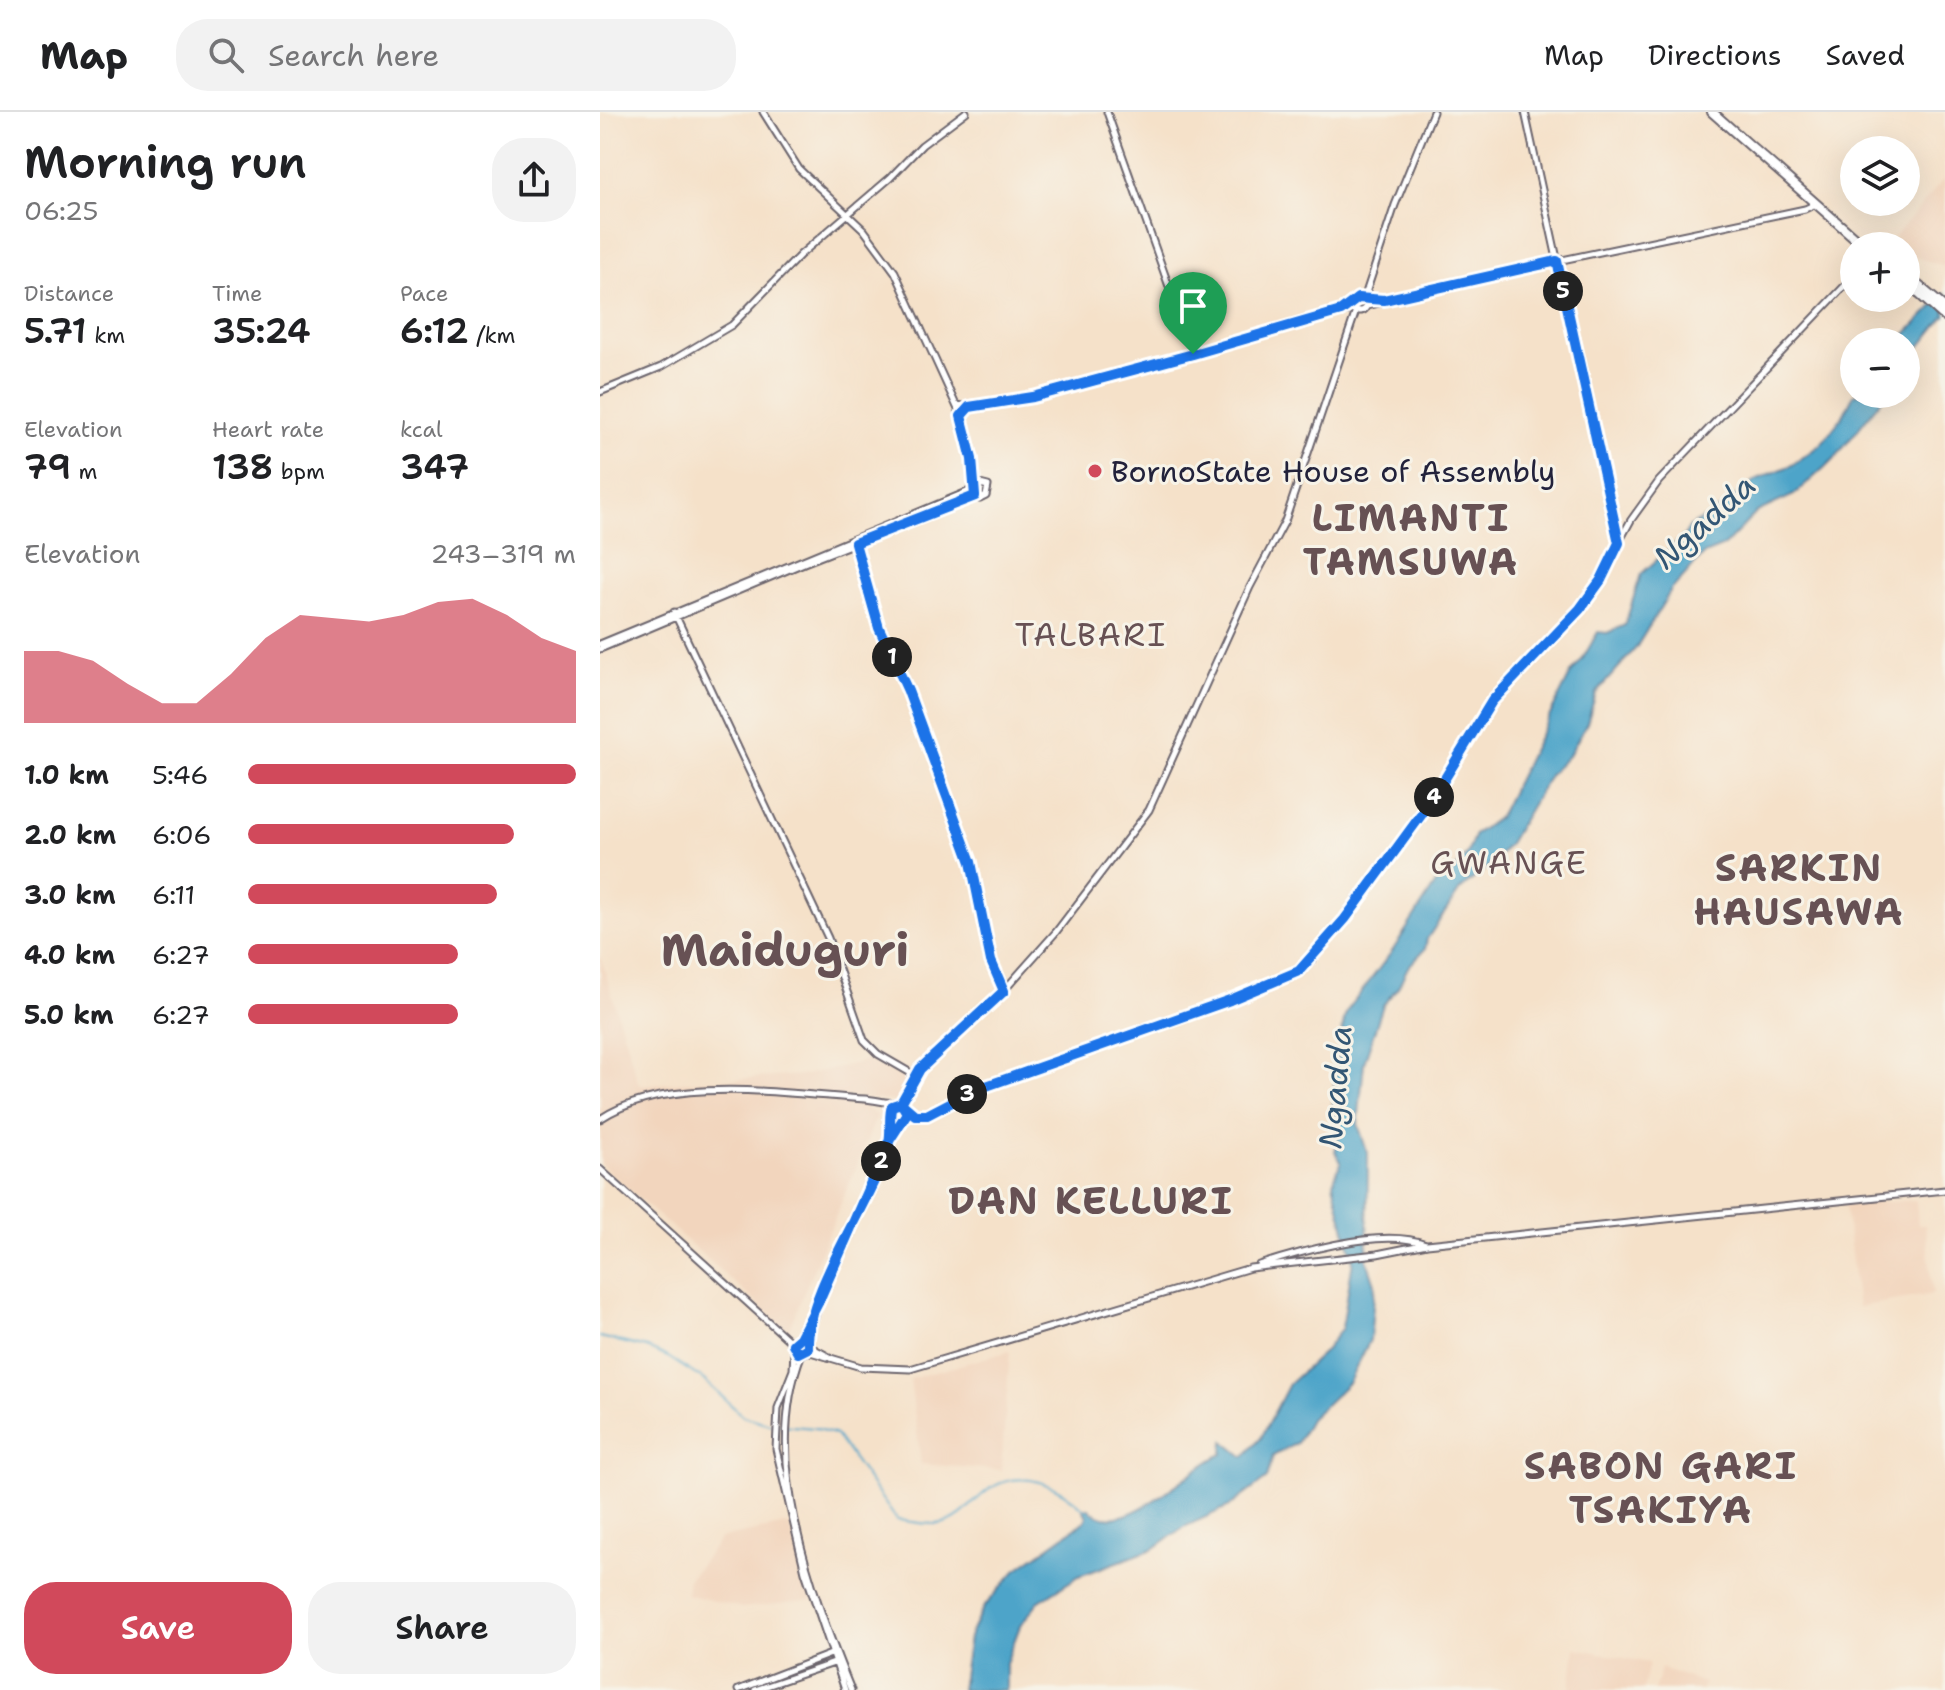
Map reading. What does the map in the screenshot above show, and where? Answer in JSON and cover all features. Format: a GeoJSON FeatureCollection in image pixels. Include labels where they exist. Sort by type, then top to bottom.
{"type":"FeatureCollection","features":[{"type":"Feature","properties":{"kind":"highway"},"geometry":{"type":"LineString","coordinates":[[1712,112],[1848,232]]}},
{"type":"Feature","properties":{"kind":"highway"},"geometry":{"type":"LineString","coordinates":[[1720,112],[1856,232]]}},
{"type":"Feature","properties":{"kind":"highway"},"geometry":{"type":"LineString","coordinates":[[1920,291],[1945,308]]}},
{"type":"Feature","properties":{"kind":"highway"},"geometry":{"type":"LineString","coordinates":[[1920,291],[1945,317]]}},
{"type":"Feature","properties":{"kind":"main road"},"geometry":{"type":"LineString","coordinates":[[763,112],[799,169],[848,214],[895,272],[957,405],[972,459],[976,488]]}},
{"type":"Feature","properties":{"kind":"main road"},"geometry":{"type":"LineString","coordinates":[[600,392],[661,367],[721,333],[800,255],[922,145],[966,112]]}},
{"type":"Feature","properties":{"kind":"main road"},"geometry":{"type":"LineString","coordinates":[[1107,112],[1193,354]]}},
{"type":"Feature","properties":{"kind":"main road"},"geometry":{"type":"LineString","coordinates":[[889,1141],[890,1111],[916,1076],[1004,991],[1056,932],[1136,830],[1164,782],[1250,587],[1285,521],[1353,321],[1433,112]]}},
{"type":"Feature","properties":{"kind":"main road"},"geometry":{"type":"LineString","coordinates":[[1525,112],[1619,543]]}},
{"type":"Feature","properties":{"kind":"main road"},"geometry":{"type":"LineString","coordinates":[[957,405],[969,407],[1033,397],[1193,354],[1360,304],[1792,212],[1816,203]]}},
{"type":"Feature","properties":{"kind":"main road"},"geometry":{"type":"LineString","coordinates":[[600,1119],[615,1109],[636,1103],[739,1089],[898,1104],[907,1110],[927,1115],[1002,1080],[1230,1000],[1299,971],[1345,919],[1430,803],[1492,701],[1580,609],[1601,580],[1619,543],[1659,481],[1840,291]]}},
{"type":"Feature","properties":{"kind":"main road"},"geometry":{"type":"LineString","coordinates":[[961,416],[969,407]]}},
{"type":"Feature","properties":{"kind":"main road"},"geometry":{"type":"LineString","coordinates":[[675,614],[855,543],[976,488]]}},
{"type":"Feature","properties":{"kind":"main road"},"geometry":{"type":"LineString","coordinates":[[600,646],[976,488]]}},
{"type":"Feature","properties":{"kind":"main road"},"geometry":{"type":"LineString","coordinates":[[855,543],[879,628],[908,691],[971,862],[991,961],[1004,991]]}},
{"type":"Feature","properties":{"kind":"main road"},"geometry":{"type":"LineString","coordinates":[[675,614],[828,938],[864,1040],[878,1054],[916,1076]]}},
{"type":"Feature","properties":{"kind":"main road"},"geometry":{"type":"LineString","coordinates":[[845,1690],[794,1531],[774,1433],[778,1408],[818,1303],[889,1141],[907,1110]]}},
{"type":"Feature","properties":{"kind":"main road"},"geometry":{"type":"LineString","coordinates":[[892,1117],[901,1119]]}},
{"type":"Feature","properties":{"kind":"main road"},"geometry":{"type":"LineString","coordinates":[[600,1169],[801,1345],[837,1361],[884,1370],[910,1369],[1331,1246],[1375,1241],[1427,1244]]}},
{"type":"Feature","properties":{"kind":"main road"},"geometry":{"type":"LineString","coordinates":[[1250,1268],[1377,1254],[1427,1244],[1945,1190]]}},
{"type":"Feature","properties":{"kind":"main road"},"geometry":{"type":"LineString","coordinates":[[801,1345],[789,1411],[785,1466],[834,1653]]}},
{"type":"Feature","properties":{"kind":"main road"},"geometry":{"type":"LineString","coordinates":[[738,1690],[834,1653]]}},
{"type":"Feature","properties":{"kind":"main road"},"geometry":{"type":"LineString","coordinates":[[755,1690],[837,1662]]}},
{"type":"Feature","properties":{"kind":"main road"},"geometry":{"type":"LineString","coordinates":[[837,1662],[851,1690]]}},
{"type":"Feature","properties":{"kind":"shaded area"},"geometry":{"type":"Polygon","coordinates":[[[1945,178],[1945,266],[1920,259],[1920,232],[1898,232],[1912,216],[1920,216],[1920,207],[1945,178]]]}},
{"type":"Feature","properties":{"kind":"shaded area"},"geometry":{"type":"Polygon","coordinates":[[[600,955],[639,1085],[804,1075],[859,1063],[878,1054],[911,1074],[896,1101],[809,1095],[866,1102],[866,1108],[877,1116],[788,1331],[600,1163],[600,955]]]}},
{"type":"Feature","properties":{"kind":"shaded area"},"geometry":{"type":"Polygon","coordinates":[[[1916,1200],[1918,1225],[1925,1225],[1933,1294],[1858,1307],[1845,1205],[1916,1200]]]}},
{"type":"Feature","properties":{"kind":"shaded area"},"geometry":{"type":"Polygon","coordinates":[[[1010,1351],[1001,1470],[921,1464],[910,1379],[1010,1351]]]}},
{"type":"Feature","properties":{"kind":"shaded area"},"geometry":{"type":"Polygon","coordinates":[[[790,1524],[811,1600],[742,1608],[686,1594],[688,1580],[721,1538],[790,1524]]]}},
{"type":"Feature","properties":{"kind":"shaded area"},"geometry":{"type":"Polygon","coordinates":[[[828,1620],[836,1621],[861,1690],[854,1690],[828,1620]]]}},
{"type":"Feature","properties":{"kind":"shaded area"},"geometry":{"type":"Polygon","coordinates":[[[1575,1648],[1649,1663],[1643,1690],[1570,1690],[1575,1648]]]}},
{"type":"Feature","properties":{"kind":"shaded area"},"geometry":{"type":"Polygon","coordinates":[[[1661,1668],[1704,1683],[1702,1690],[1654,1690],[1661,1668]]]}},
{"type":"Feature","properties":{"kind":"water"},"geometry":{"type":"Polygon","coordinates":[[[1945,294],[1945,316],[1920,347],[1920,328],[1912,328],[1945,294]]]}},
{"type":"Feature","properties":{"kind":"water","name":"Ngadda"},"geometry":{"type":"Polygon","coordinates":[[[1847,408],[1875,408],[1835,458],[1794,495],[1757,512],[1724,546],[1704,554],[1671,590],[1636,648],[1596,693],[1587,723],[1569,755],[1550,774],[1508,845],[1460,890],[1427,939],[1425,949],[1408,967],[1398,987],[1383,1005],[1364,1063],[1358,1124],[1368,1155],[1367,1260],[1375,1284],[1370,1340],[1349,1382],[1310,1419],[1297,1443],[1273,1456],[1267,1478],[1230,1506],[1184,1527],[1153,1549],[1079,1576],[1038,1602],[1020,1626],[1006,1663],[1006,1690],[961,1690],[969,1637],[983,1608],[1016,1570],[1085,1521],[1087,1516],[1083,1510],[1088,1508],[1102,1517],[1119,1517],[1137,1510],[1223,1454],[1224,1441],[1244,1457],[1261,1438],[1289,1384],[1324,1352],[1342,1328],[1353,1261],[1333,1183],[1341,1162],[1335,1151],[1338,1135],[1333,1100],[1347,1011],[1393,950],[1438,880],[1451,874],[1467,854],[1475,834],[1499,817],[1571,673],[1598,632],[1607,633],[1625,625],[1641,574],[1684,536],[1690,526],[1714,513],[1755,480],[1792,465],[1821,444],[1847,408]]]}},
{"type":"Feature","properties":{"kind":"waterway"},"geometry":{"type":"LineString","coordinates":[[600,1337],[647,1348],[668,1357],[704,1380],[743,1416],[773,1425]]}},
{"type":"Feature","properties":{"kind":"waterway"},"geometry":{"type":"LineString","coordinates":[[780,1425],[815,1428],[836,1435],[897,1520],[929,1524],[947,1522],[959,1516],[991,1488],[1016,1480],[1041,1482],[1053,1487],[1085,1510]]}},
{"type":"Feature","properties":{"kind":"place","name":"BornoState House of Assembly"},"geometry":{"type":"Point","coordinates":[1095,471]}},
{"type":"Feature","properties":{"kind":"district","name":"LIMANTI TAMSUWA"},"geometry":{"type":"Point","coordinates":[1411,539]}},
{"type":"Feature","properties":{"kind":"district","name":"TALBARI"},"geometry":{"type":"Point","coordinates":[1091,634]}},
{"type":"Feature","properties":{"kind":"district","name":"GWANGE"},"geometry":{"type":"Point","coordinates":[1509,862]}},
{"type":"Feature","properties":{"kind":"district","name":"SARKIN HAUSAWA"},"geometry":{"type":"Point","coordinates":[1799,889]}},
{"type":"Feature","properties":{"kind":"district","name":"Maiduguri"},"geometry":{"type":"Point","coordinates":[785,950]}},
{"type":"Feature","properties":{"kind":"district","name":"DAN KELLURI"},"geometry":{"type":"Point","coordinates":[1091,1200]}},
{"type":"Feature","properties":{"kind":"district","name":"SABON GARI TSAKIYA"},"geometry":{"type":"Point","coordinates":[1661,1487]}},
{"type":"Feature","properties":{"kind":"route"},"geometry":{"type":"LineString","coordinates":[[1193,354],[1033,397],[969,407],[961,416],[972,459],[976,483],[972,490],[975,496],[855,543],[879,628],[908,691],[971,862],[991,961],[1004,991],[927,1062],[912,1083],[901,1103],[907,1113],[889,1141],[867,1196],[830,1271],[818,1303],[800,1338],[793,1344],[798,1353],[805,1352],[809,1346],[808,1333],[830,1271],[867,1196],[889,1141],[892,1106],[901,1103],[915,1115],[927,1115],[975,1090],[1230,1000],[1299,971],[1313,959],[1345,919],[1430,803],[1492,701],[1580,609],[1601,580],[1619,543],[1557,261],[1384,300],[1358,298],[1341,311],[1193,354]]}}]}
